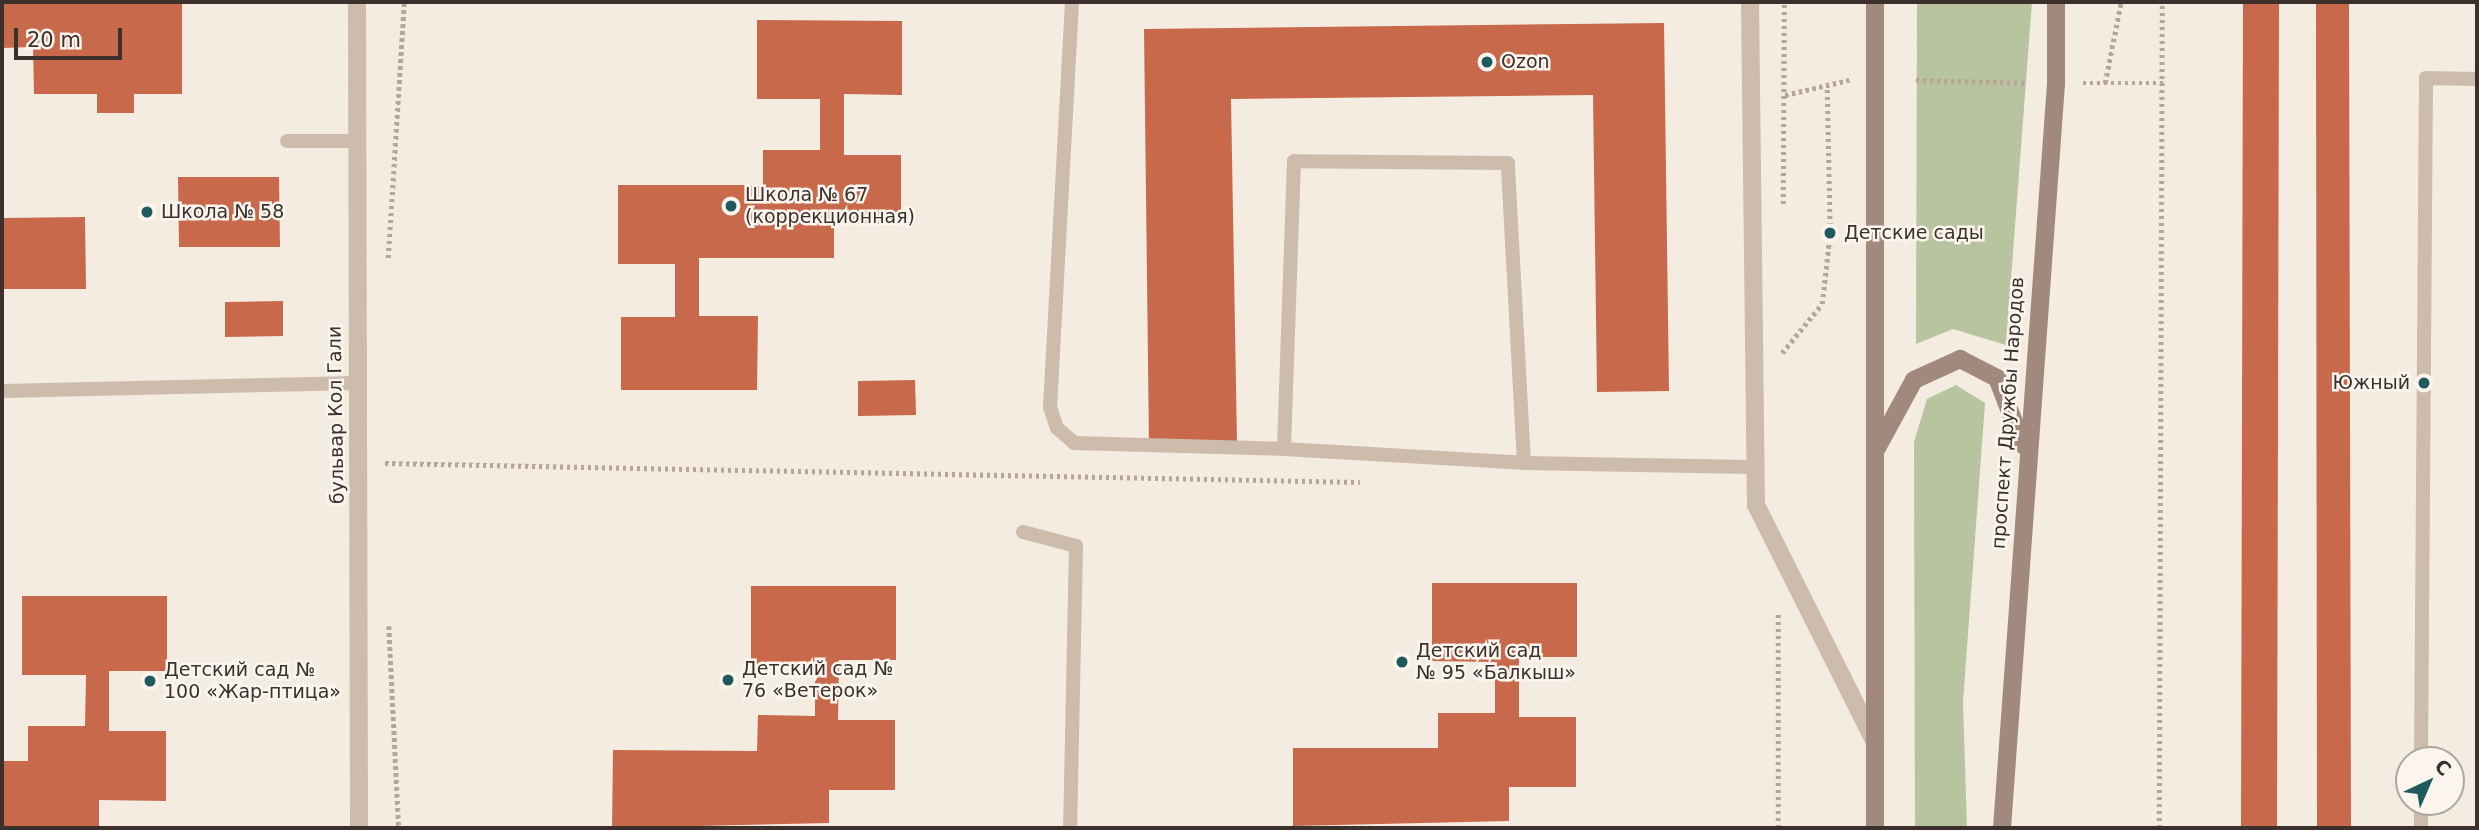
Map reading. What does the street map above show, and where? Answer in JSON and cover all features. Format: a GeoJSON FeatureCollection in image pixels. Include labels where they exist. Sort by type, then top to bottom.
{"type":"FeatureCollection","features":[{"type":"Feature","properties":{"kind":"main road"},"geometry":{"type":"LineString","coordinates":[[1875,2],[1875,828]]}},
{"type":"Feature","properties":{"kind":"main road","name":"проспект Дружбы Народов"},"geometry":{"type":"LineString","coordinates":[[2001,828],[2025,452],[2056,83],[2056,2]]}},
{"type":"Feature","properties":{"kind":"main road"},"geometry":{"type":"LineString","coordinates":[[1875,450],[1914,380],[1960,359],[1997,378],[2025,452]]}},
{"type":"Feature","properties":{"kind":"street","name":"бульвар Кол Гали"},"geometry":{"type":"LineString","coordinates":[[357,2],[359,828]]}},
{"type":"Feature","properties":{"kind":"street"},"geometry":{"type":"LineString","coordinates":[[1750,2],[1752,467],[1756,505],[1875,743]]}},
{"type":"Feature","properties":{"kind":"lane"},"geometry":{"type":"LineString","coordinates":[[1072,2],[1050,407],[1057,428],[1073,443],[1284,449],[1524,463],[1752,467]]}},
{"type":"Feature","properties":{"kind":"lane"},"geometry":{"type":"LineString","coordinates":[[2421,746],[2426,78],[2477,79]]}},
{"type":"Feature","properties":{"kind":"lane"},"geometry":{"type":"LineString","coordinates":[[287,141],[356,141]]}},
{"type":"Feature","properties":{"kind":"lane"},"geometry":{"type":"LineString","coordinates":[[1284,449],[1294,161],[1508,163],[1524,463]]}},
{"type":"Feature","properties":{"kind":"lane"},"geometry":{"type":"LineString","coordinates":[[2,391],[356,383]]}},
{"type":"Feature","properties":{"kind":"lane"},"geometry":{"type":"LineString","coordinates":[[1023,532],[1076,546],[1070,828]]}},
{"type":"Feature","properties":{"kind":"path"},"geometry":{"type":"LineString","coordinates":[[388,262],[404,2]]}},
{"type":"Feature","properties":{"kind":"path"},"geometry":{"type":"LineString","coordinates":[[2105,83],[2121,2]]}},
{"type":"Feature","properties":{"kind":"path"},"geometry":{"type":"LineString","coordinates":[[2159,828],[2162,2]]}},
{"type":"Feature","properties":{"kind":"path"},"geometry":{"type":"LineString","coordinates":[[1785,95],[1851,80]]}},
{"type":"Feature","properties":{"kind":"path"},"geometry":{"type":"LineString","coordinates":[[1916,80],[2028,83]]}},
{"type":"Feature","properties":{"kind":"path"},"geometry":{"type":"LineString","coordinates":[[2071,83],[2163,83]]}},
{"type":"Feature","properties":{"kind":"path"},"geometry":{"type":"LineString","coordinates":[[1780,356],[1822,304],[1830,233],[1827,86]]}},
{"type":"Feature","properties":{"kind":"path"},"geometry":{"type":"LineString","coordinates":[[380,450],[381,477]]}},
{"type":"Feature","properties":{"kind":"path"},"geometry":{"type":"LineString","coordinates":[[380,463],[1367,482]]}},
{"type":"Feature","properties":{"kind":"path"},"geometry":{"type":"LineString","coordinates":[[388,612],[399,828]]}},
{"type":"Feature","properties":{"kind":"green space"},"geometry":{"type":"Polygon","coordinates":[[[1917,2],[2032,2],[2006,345],[1953,329],[1916,344],[1917,2]]]}},
{"type":"Feature","properties":{"kind":"green space"},"geometry":{"type":"Polygon","coordinates":[[[1956,385],[1985,403],[1963,702],[1967,828],[1915,828],[1914,442],[1927,399],[1956,385]]]}},
{"type":"Feature","properties":{"kind":"building"},"geometry":{"type":"Polygon","coordinates":[[[2,2],[182,2],[182,94],[134,94],[134,113],[97,113],[97,94],[34,94],[33,47],[2,48],[2,2]]]}},
{"type":"Feature","properties":{"kind":"building"},"geometry":{"type":"Polygon","coordinates":[[[2243,2],[2279,2],[2277,828],[2241,828],[2243,2]]]}},
{"type":"Feature","properties":{"kind":"building"},"geometry":{"type":"Polygon","coordinates":[[[2316,2],[2349,2],[2351,828],[2317,828],[2316,2]]]}},
{"type":"Feature","properties":{"kind":"building"},"geometry":{"type":"Polygon","coordinates":[[[757,20],[902,21],[902,95],[844,94],[844,155],[901,155],[901,224],[834,224],[834,258],[699,258],[699,316],[758,316],[757,390],[621,390],[621,317],[675,317],[675,264],[618,264],[618,185],[763,185],[763,150],[820,150],[820,99],[757,99],[757,20]]]}},
{"type":"Feature","properties":{"kind":"building"},"geometry":{"type":"Polygon","coordinates":[[[1664,23],[1669,391],[1597,392],[1593,95],[1231,99],[1237,443],[1149,444],[1144,29],[1664,23]]]}},
{"type":"Feature","properties":{"kind":"building"},"geometry":{"type":"Polygon","coordinates":[[[178,177],[279,177],[280,247],[179,247],[178,177]]]}},
{"type":"Feature","properties":{"kind":"building"},"geometry":{"type":"Polygon","coordinates":[[[85,217],[86,289],[2,289],[2,218],[85,217]]]}},
{"type":"Feature","properties":{"kind":"building"},"geometry":{"type":"Polygon","coordinates":[[[283,301],[283,336],[225,337],[225,302],[283,301]]]}},
{"type":"Feature","properties":{"kind":"building"},"geometry":{"type":"Polygon","coordinates":[[[915,380],[916,415],[858,416],[858,381],[915,380]]]}},
{"type":"Feature","properties":{"kind":"building"},"geometry":{"type":"Polygon","coordinates":[[[1432,583],[1577,583],[1577,657],[1519,657],[1519,717],[1576,717],[1576,787],[1509,787],[1509,821],[1293,826],[1293,748],[1438,748],[1438,713],[1495,713],[1495,662],[1432,661],[1432,583]]]}},
{"type":"Feature","properties":{"kind":"building"},"geometry":{"type":"Polygon","coordinates":[[[751,586],[896,586],[896,660],[839,660],[838,720],[895,720],[895,790],[829,790],[829,823],[612,828],[613,750],[757,751],[758,715],[815,716],[815,664],[751,664],[751,586]]]}},
{"type":"Feature","properties":{"kind":"building"},"geometry":{"type":"Polygon","coordinates":[[[22,596],[167,596],[167,671],[109,671],[109,731],[166,731],[166,801],[99,800],[99,828],[2,828],[2,761],[28,761],[28,726],[85,726],[86,675],[22,675],[22,596]]]}},
{"type":"Feature","properties":{"kind":"place","name":"Ozon"},"geometry":{"type":"Point","coordinates":[1487,62]}},
{"type":"Feature","properties":{"kind":"place","name":"Школа № 67 (коррекционная)"},"geometry":{"type":"Point","coordinates":[731,206]}},
{"type":"Feature","properties":{"kind":"place","name":"Школа № 58"},"geometry":{"type":"Point","coordinates":[147,212]}},
{"type":"Feature","properties":{"kind":"place","name":"Детские сады"},"geometry":{"type":"Point","coordinates":[1830,233]}},
{"type":"Feature","properties":{"kind":"place","name":"Южный"},"geometry":{"type":"Point","coordinates":[2424,383]}},
{"type":"Feature","properties":{"kind":"place","name":"Детский сад № 95 «Балкыш»"},"geometry":{"type":"Point","coordinates":[1402,662]}},
{"type":"Feature","properties":{"kind":"place","name":"Детский сад № 76 «Ветерок»"},"geometry":{"type":"Point","coordinates":[728,680]}},
{"type":"Feature","properties":{"kind":"place","name":"Детский сад № 100 «Жар-птица»"},"geometry":{"type":"Point","coordinates":[150,681]}}]}
